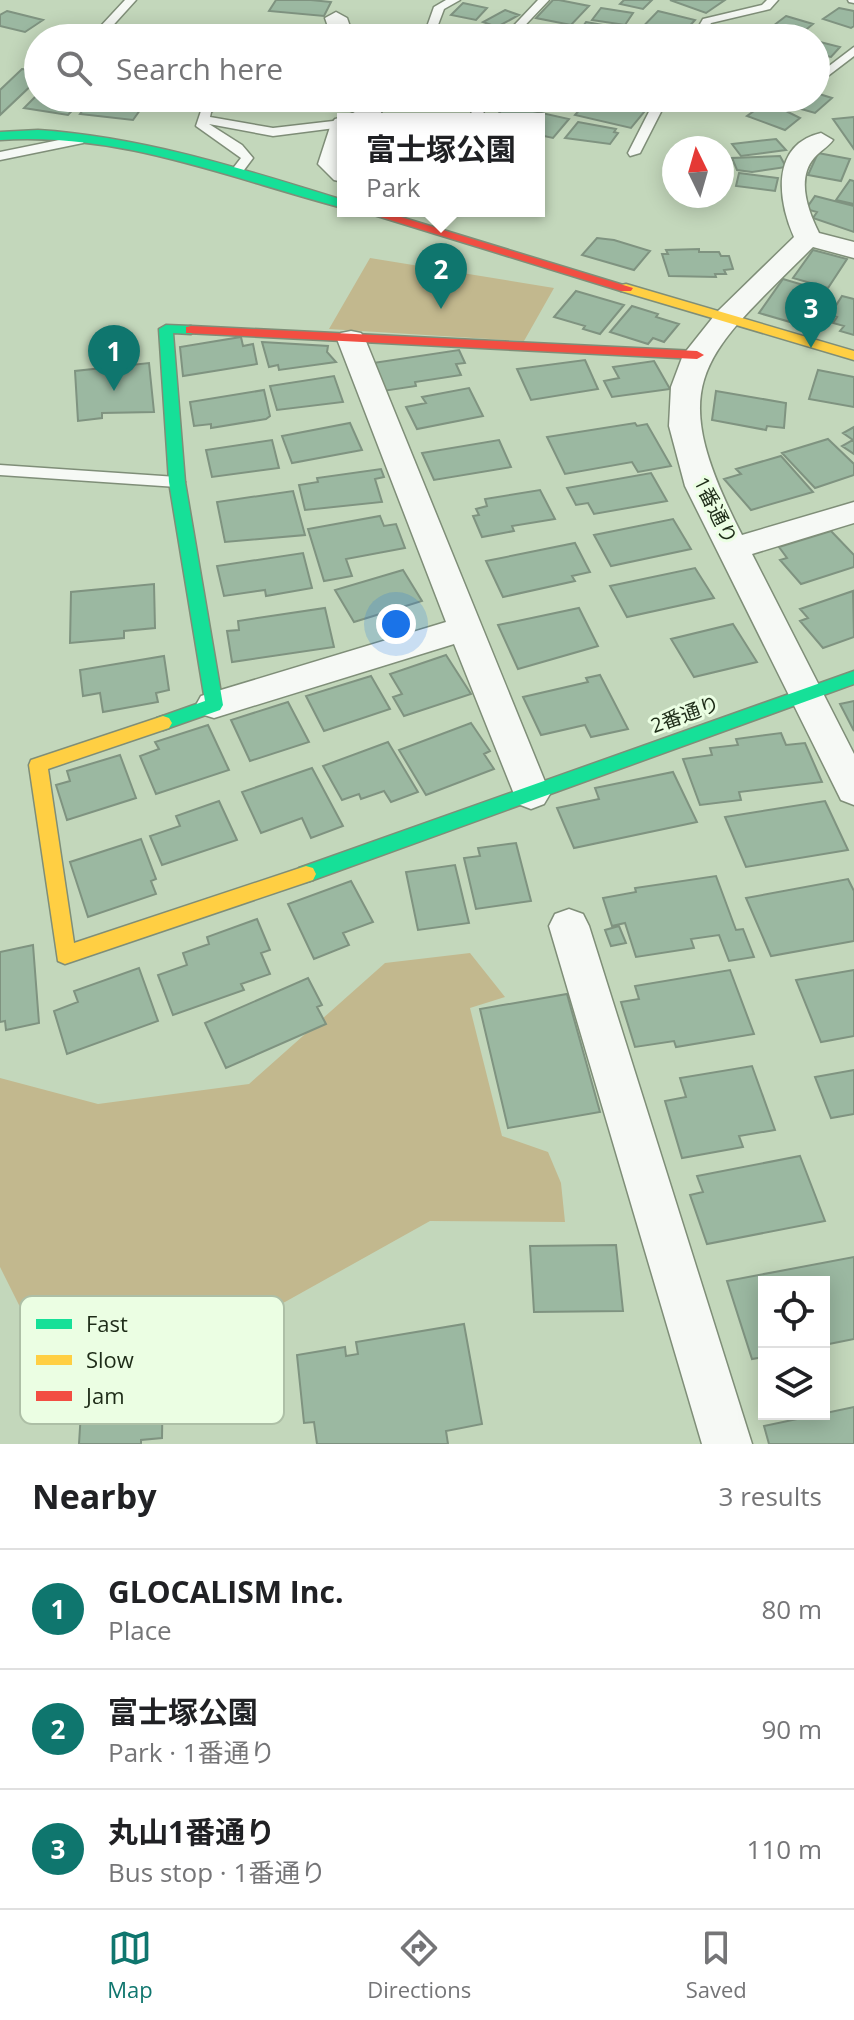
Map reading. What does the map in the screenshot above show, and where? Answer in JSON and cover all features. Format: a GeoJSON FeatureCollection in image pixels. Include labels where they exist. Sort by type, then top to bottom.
{"type":"FeatureCollection","features":[{"type":"Feature","properties":{"kind":"street"},"geometry":{"type":"LineString","coordinates":[[0,136],[47,133],[85,138],[237,171],[337,202]]}},
{"type":"Feature","properties":{"kind":"street"},"geometry":{"type":"LineString","coordinates":[[821,140],[798,160],[793,176],[792,206],[808,238],[854,250]]}},
{"type":"Feature","properties":{"kind":"street"},"geometry":{"type":"LineString","coordinates":[[337,142],[330,164],[337,170]]}},
{"type":"Feature","properties":{"kind":"street"},"geometry":{"type":"LineString","coordinates":[[420,219],[854,356]]}},
{"type":"Feature","properties":{"kind":"street","name":"1番通り"},"geometry":{"type":"LineString","coordinates":[[808,238],[728,317],[697,355],[686,387],[684,426],[701,486],[735,548],[854,790]]}},
{"type":"Feature","properties":{"kind":"street"},"geometry":{"type":"LineString","coordinates":[[466,628],[214,705],[177,482],[166,329],[697,355]]}},
{"type":"Feature","properties":{"kind":"street"},"geometry":{"type":"LineString","coordinates":[[351,339],[531,794]]}},
{"type":"Feature","properties":{"kind":"street"},"geometry":{"type":"LineString","coordinates":[[735,548],[854,512]]}},
{"type":"Feature","properties":{"kind":"street","name":"2番通り"},"geometry":{"type":"LineString","coordinates":[[214,705],[38,765],[65,955],[531,794],[854,677]]}},
{"type":"Feature","properties":{"kind":"street"},"geometry":{"type":"LineString","coordinates":[[569,926],[727,1444]]}},
{"type":"Feature","properties":{"kind":"lane"},"geometry":{"type":"LineString","coordinates":[[109,24],[131,0]]}},
{"type":"Feature","properties":{"kind":"lane"},"geometry":{"type":"LineString","coordinates":[[433,24],[439,7],[455,0]]}},
{"type":"Feature","properties":{"kind":"lane"},"geometry":{"type":"LineString","coordinates":[[521,24],[544,0]]}},
{"type":"Feature","properties":{"kind":"lane"},"geometry":{"type":"LineString","coordinates":[[705,24],[707,21],[766,7],[773,0]]}},
{"type":"Feature","properties":{"kind":"lane"},"geometry":{"type":"LineString","coordinates":[[830,70],[854,50]]}},
{"type":"Feature","properties":{"kind":"lane"},"geometry":{"type":"LineString","coordinates":[[205,112],[202,129],[238,148],[247,158],[237,171]]}},
{"type":"Feature","properties":{"kind":"lane"},"geometry":{"type":"LineString","coordinates":[[634,153],[655,112]]}},
{"type":"Feature","properties":{"kind":"lane"},"geometry":{"type":"LineString","coordinates":[[203,119],[273,132],[337,125]]}},
{"type":"Feature","properties":{"kind":"lane"},"geometry":{"type":"LineString","coordinates":[[0,156],[85,138]]}},
{"type":"Feature","properties":{"kind":"lane"},"geometry":{"type":"LineString","coordinates":[[0,470],[177,482]]}},
{"type":"Feature","properties":{"kind":"shaded area"},"geometry":{"type":"Polygon","coordinates":[[[370,258],[554,288],[524,341],[329,329],[370,258]]]}},
{"type":"Feature","properties":{"kind":"shaded area"},"geometry":{"type":"Polygon","coordinates":[[[470,953],[505,997],[470,1008],[502,1136],[548,1152],[561,1183],[565,1222],[430,1221],[284,1303],[284,1296],[20,1296],[20,1307],[0,1267],[0,1078],[98,1104],[249,1084],[385,963],[470,953]]]}},
{"type":"Feature","properties":{"kind":"building"},"geometry":{"type":"Polygon","coordinates":[[[276,0],[331,2],[324,16],[269,11],[276,0]]]}},
{"type":"Feature","properties":{"kind":"building"},"geometry":{"type":"Polygon","coordinates":[[[553,0],[589,6],[572,24],[536,18],[553,0]]]}},
{"type":"Feature","properties":{"kind":"building"},"geometry":{"type":"Polygon","coordinates":[[[624,0],[652,0],[643,9],[620,4],[624,0]]]}},
{"type":"Feature","properties":{"kind":"building"},"geometry":{"type":"Polygon","coordinates":[[[670,0],[725,0],[706,13],[670,0]]]}},
{"type":"Feature","properties":{"kind":"building"},"geometry":{"type":"Polygon","coordinates":[[[463,3],[487,8],[476,20],[451,15],[463,3]]]}},
{"type":"Feature","properties":{"kind":"building"},"geometry":{"type":"Polygon","coordinates":[[[601,8],[633,13],[626,24],[592,20],[601,8]]]}},
{"type":"Feature","properties":{"kind":"building"},"geometry":{"type":"Polygon","coordinates":[[[839,8],[854,11],[854,26],[851,28],[823,19],[839,8]]]}},
{"type":"Feature","properties":{"kind":"building"},"geometry":{"type":"Polygon","coordinates":[[[505,10],[519,15],[502,24],[483,22],[505,10]]]}},
{"type":"Feature","properties":{"kind":"building"},"geometry":{"type":"Polygon","coordinates":[[[7,11],[43,20],[37,24],[24,24],[24,32],[0,26],[0,15],[7,11]]]}},
{"type":"Feature","properties":{"kind":"building"},"geometry":{"type":"Polygon","coordinates":[[[658,11],[695,20],[691,24],[645,24],[658,11]]]}},
{"type":"Feature","properties":{"kind":"building"},"geometry":{"type":"Polygon","coordinates":[[[786,16],[813,24],[776,24],[786,16]]]}},
{"type":"Feature","properties":{"kind":"building"},"geometry":{"type":"Polygon","coordinates":[[[830,44],[840,47],[831,57],[830,44]]]}},
{"type":"Feature","properties":{"kind":"building"},"geometry":{"type":"Polygon","coordinates":[[[24,69],[24,92],[0,115],[0,90],[24,69]]]}},
{"type":"Feature","properties":{"kind":"building"},"geometry":{"type":"Polygon","coordinates":[[[82,112],[139,112],[133,120],[80,114],[82,112]]]}},
{"type":"Feature","properties":{"kind":"building"},"geometry":{"type":"Polygon","coordinates":[[[538,112],[542,113],[499,113],[538,112]]]}},
{"type":"Feature","properties":{"kind":"building"},"geometry":{"type":"Polygon","coordinates":[[[578,112],[644,112],[631,128],[575,115],[578,112]]]}},
{"type":"Feature","properties":{"kind":"building"},"geometry":{"type":"Polygon","coordinates":[[[753,112],[788,112],[800,118],[785,130],[747,116],[753,112]]]}},
{"type":"Feature","properties":{"kind":"building"},"geometry":{"type":"Polygon","coordinates":[[[545,114],[569,119],[553,138],[545,136],[545,114]]]}},
{"type":"Feature","properties":{"kind":"building"},"geometry":{"type":"Polygon","coordinates":[[[854,117],[854,149],[833,119],[854,117]]]}},
{"type":"Feature","properties":{"kind":"building"},"geometry":{"type":"Polygon","coordinates":[[[578,122],[616,129],[614,132],[618,133],[610,144],[565,138],[578,122]]]}},
{"type":"Feature","properties":{"kind":"building"},"geometry":{"type":"Polygon","coordinates":[[[776,139],[786,150],[741,156],[734,144],[776,139]]]}},
{"type":"Feature","properties":{"kind":"building"},"geometry":{"type":"Polygon","coordinates":[[[818,153],[850,159],[841,181],[808,175],[818,153]]]}},
{"type":"Feature","properties":{"kind":"building"},"geometry":{"type":"Polygon","coordinates":[[[780,156],[786,167],[752,172],[737,170],[734,158],[780,156]]]}},
{"type":"Feature","properties":{"kind":"building"},"geometry":{"type":"Polygon","coordinates":[[[739,173],[778,178],[775,191],[736,186],[739,173]]]}},
{"type":"Feature","properties":{"kind":"building"},"geometry":{"type":"Polygon","coordinates":[[[850,180],[854,181],[854,204],[836,200],[850,180]]]}},
{"type":"Feature","properties":{"kind":"building"},"geometry":{"type":"Polygon","coordinates":[[[815,196],[854,206],[854,232],[813,218],[817,212],[806,209],[815,196]]]}},
{"type":"Feature","properties":{"kind":"building"},"geometry":{"type":"Polygon","coordinates":[[[597,238],[650,251],[634,270],[582,255],[597,238]]]}},
{"type":"Feature","properties":{"kind":"building"},"geometry":{"type":"Polygon","coordinates":[[[699,249],[699,252],[719,252],[721,256],[729,256],[733,269],[724,270],[726,274],[715,274],[716,277],[669,276],[662,254],[668,254],[666,250],[699,249]]]}},
{"type":"Feature","properties":{"kind":"building"},"geometry":{"type":"Polygon","coordinates":[[[813,250],[847,259],[828,288],[793,278],[813,250]]]}},
{"type":"Feature","properties":{"kind":"building"},"geometry":{"type":"Polygon","coordinates":[[[783,279],[827,292],[804,326],[759,313],[783,279]]]}},
{"type":"Feature","properties":{"kind":"building"},"geometry":{"type":"Polygon","coordinates":[[[576,291],[624,305],[600,334],[554,317],[576,291]]]}},
{"type":"Feature","properties":{"kind":"building"},"geometry":{"type":"Polygon","coordinates":[[[842,296],[854,299],[854,335],[840,331],[844,326],[833,323],[837,317],[830,315],[842,296]]]}},
{"type":"Feature","properties":{"kind":"building"},"geometry":{"type":"Polygon","coordinates":[[[632,306],[679,324],[664,342],[653,338],[648,344],[610,332],[632,306]]]}},
{"type":"Feature","properties":{"kind":"building"},"geometry":{"type":"Polygon","coordinates":[[[241,337],[243,346],[253,344],[257,364],[183,376],[180,347],[241,337]]]}},
{"type":"Feature","properties":{"kind":"building"},"geometry":{"type":"Polygon","coordinates":[[[262,342],[328,346],[327,352],[336,362],[279,370],[278,365],[269,367],[262,342]]]}},
{"type":"Feature","properties":{"kind":"building"},"geometry":{"type":"Polygon","coordinates":[[[459,350],[465,363],[456,364],[461,375],[383,391],[373,363],[459,350]]]}},
{"type":"Feature","properties":{"kind":"building"},"geometry":{"type":"Polygon","coordinates":[[[585,360],[598,389],[531,400],[517,369],[585,360]]]}},
{"type":"Feature","properties":{"kind":"building"},"geometry":{"type":"Polygon","coordinates":[[[654,361],[670,389],[612,397],[604,381],[619,378],[613,367],[654,361]]]}},
{"type":"Feature","properties":{"kind":"building"},"geometry":{"type":"Polygon","coordinates":[[[149,363],[154,412],[102,413],[102,418],[78,421],[75,371],[149,363]]]}},
{"type":"Feature","properties":{"kind":"building"},"geometry":{"type":"Polygon","coordinates":[[[818,370],[854,377],[854,407],[809,399],[818,370]]]}},
{"type":"Feature","properties":{"kind":"building"},"geometry":{"type":"Polygon","coordinates":[[[334,376],[343,402],[277,410],[270,386],[334,376]]]}},
{"type":"Feature","properties":{"kind":"building"},"geometry":{"type":"Polygon","coordinates":[[[469,388],[483,416],[417,429],[406,407],[426,403],[422,397],[469,388]]]}},
{"type":"Feature","properties":{"kind":"building"},"geometry":{"type":"Polygon","coordinates":[[[264,390],[270,416],[266,419],[211,428],[211,424],[194,426],[190,402],[264,390]]]}},
{"type":"Feature","properties":{"kind":"building"},"geometry":{"type":"Polygon","coordinates":[[[716,391],[786,403],[784,428],[767,426],[766,430],[712,420],[716,391]]]}},
{"type":"Feature","properties":{"kind":"building"},"geometry":{"type":"Polygon","coordinates":[[[350,423],[362,450],[292,463],[282,436],[350,423]]]}},
{"type":"Feature","properties":{"kind":"building"},"geometry":{"type":"Polygon","coordinates":[[[635,423],[637,426],[647,424],[671,466],[638,472],[632,462],[565,474],[547,437],[635,423]]]}},
{"type":"Feature","properties":{"kind":"building"},"geometry":{"type":"Polygon","coordinates":[[[854,427],[854,454],[842,446],[853,440],[843,433],[854,427]]]}},
{"type":"Feature","properties":{"kind":"building"},"geometry":{"type":"Polygon","coordinates":[[[828,439],[854,464],[854,475],[815,488],[782,453],[828,439]]]}},
{"type":"Feature","properties":{"kind":"building"},"geometry":{"type":"Polygon","coordinates":[[[272,440],[279,468],[212,477],[206,450],[272,440]]]}},
{"type":"Feature","properties":{"kind":"building"},"geometry":{"type":"Polygon","coordinates":[[[499,440],[511,467],[434,480],[422,453],[499,440]]]}},
{"type":"Feature","properties":{"kind":"building"},"geometry":{"type":"Polygon","coordinates":[[[781,456],[813,492],[751,510],[724,479],[741,474],[736,469],[781,456]]]}},
{"type":"Feature","properties":{"kind":"building"},"geometry":{"type":"Polygon","coordinates":[[[381,469],[384,477],[375,479],[382,502],[305,510],[299,485],[318,482],[317,478],[381,469]]]}},
{"type":"Feature","properties":{"kind":"building"},"geometry":{"type":"Polygon","coordinates":[[[651,473],[667,501],[594,514],[588,503],[576,505],[567,488],[651,473]]]}},
{"type":"Feature","properties":{"kind":"building"},"geometry":{"type":"Polygon","coordinates":[[[540,490],[555,519],[512,526],[514,531],[482,537],[473,516],[479,515],[476,509],[487,506],[485,499],[540,490]]]}},
{"type":"Feature","properties":{"kind":"building"},"geometry":{"type":"Polygon","coordinates":[[[293,491],[305,535],[225,542],[217,502],[293,491]]]}},
{"type":"Feature","properties":{"kind":"building"},"geometry":{"type":"Polygon","coordinates":[[[380,516],[384,526],[396,524],[405,548],[346,559],[352,576],[324,581],[308,529],[380,516]]]}},
{"type":"Feature","properties":{"kind":"building"},"geometry":{"type":"Polygon","coordinates":[[[673,519],[691,549],[611,566],[594,535],[673,519]]]}},
{"type":"Feature","properties":{"kind":"building"},"geometry":{"type":"Polygon","coordinates":[[[831,531],[854,555],[854,567],[801,584],[780,560],[787,558],[779,547],[831,531]]]}},
{"type":"Feature","properties":{"kind":"building"},"geometry":{"type":"Polygon","coordinates":[[[575,543],[590,572],[572,576],[575,581],[503,597],[486,561],[575,543]]]}},
{"type":"Feature","properties":{"kind":"building"},"geometry":{"type":"Polygon","coordinates":[[[303,553],[312,588],[266,596],[265,590],[224,596],[217,566],[303,553]]]}},
{"type":"Feature","properties":{"kind":"building"},"geometry":{"type":"Polygon","coordinates":[[[695,568],[714,598],[627,617],[610,586],[695,568]]]}},
{"type":"Feature","properties":{"kind":"building"},"geometry":{"type":"Polygon","coordinates":[[[403,570],[422,601],[354,622],[335,590],[403,570]]]}},
{"type":"Feature","properties":{"kind":"building"},"geometry":{"type":"Polygon","coordinates":[[[154,584],[155,628],[124,631],[124,638],[70,643],[71,592],[154,584]]]}},
{"type":"Feature","properties":{"kind":"building"},"geometry":{"type":"Polygon","coordinates":[[[853,591],[854,637],[823,648],[800,621],[808,618],[800,609],[853,591]]]}},
{"type":"Feature","properties":{"kind":"building"},"geometry":{"type":"Polygon","coordinates":[[[325,608],[334,647],[232,662],[227,631],[239,630],[238,621],[325,608]]]}},
{"type":"Feature","properties":{"kind":"building"},"geometry":{"type":"Polygon","coordinates":[[[579,608],[598,646],[518,669],[498,625],[579,608]]]}},
{"type":"Feature","properties":{"kind":"building"},"geometry":{"type":"Polygon","coordinates":[[[733,624],[757,662],[694,677],[671,639],[733,624]]]}},
{"type":"Feature","properties":{"kind":"building"},"geometry":{"type":"Polygon","coordinates":[[[446,655],[471,694],[404,716],[393,697],[402,694],[390,674],[446,655]]]}},
{"type":"Feature","properties":{"kind":"building"},"geometry":{"type":"Polygon","coordinates":[[[164,656],[169,690],[156,693],[158,702],[103,712],[100,693],[83,696],[80,670],[164,656]]]}},
{"type":"Feature","properties":{"kind":"building"},"geometry":{"type":"Polygon","coordinates":[[[600,675],[628,729],[591,737],[585,725],[541,735],[523,697],[588,682],[586,678],[600,675]]]}},
{"type":"Feature","properties":{"kind":"building"},"geometry":{"type":"Polygon","coordinates":[[[371,676],[390,709],[324,731],[306,696],[371,676]]]}},
{"type":"Feature","properties":{"kind":"building"},"geometry":{"type":"Polygon","coordinates":[[[854,701],[854,731],[840,704],[854,701]]]}},
{"type":"Feature","properties":{"kind":"building"},"geometry":{"type":"Polygon","coordinates":[[[288,702],[309,742],[250,761],[231,720],[288,702]]]}},
{"type":"Feature","properties":{"kind":"building"},"geometry":{"type":"Polygon","coordinates":[[[471,723],[490,751],[484,754],[494,769],[426,795],[399,750],[471,723]]]}},
{"type":"Feature","properties":{"kind":"building"},"geometry":{"type":"Polygon","coordinates":[[[208,725],[229,770],[156,794],[140,756],[159,749],[155,742],[208,725]]]}},
{"type":"Feature","properties":{"kind":"building"},"geometry":{"type":"Polygon","coordinates":[[[781,733],[786,745],[805,743],[822,782],[739,792],[741,800],[700,805],[683,759],[712,755],[710,748],[738,745],[736,739],[781,733]]]}},
{"type":"Feature","properties":{"kind":"building"},"geometry":{"type":"Polygon","coordinates":[[[388,742],[418,792],[391,802],[384,791],[361,799],[359,794],[342,800],[323,766],[388,742]]]}},
{"type":"Feature","properties":{"kind":"building"},"geometry":{"type":"Polygon","coordinates":[[[120,755],[136,798],[67,820],[56,785],[70,781],[67,771],[120,755]]]}},
{"type":"Feature","properties":{"kind":"building"},"geometry":{"type":"Polygon","coordinates":[[[312,768],[343,826],[311,838],[302,818],[261,833],[242,792],[312,768]]]}},
{"type":"Feature","properties":{"kind":"building"},"geometry":{"type":"Polygon","coordinates":[[[673,772],[697,822],[574,848],[557,808],[599,799],[595,788],[673,772]]]}},
{"type":"Feature","properties":{"kind":"building"},"geometry":{"type":"Polygon","coordinates":[[[219,801],[237,840],[162,865],[150,836],[180,826],[176,816],[219,801]]]}},
{"type":"Feature","properties":{"kind":"building"},"geometry":{"type":"Polygon","coordinates":[[[825,801],[848,850],[746,867],[725,817],[825,801]]]}},
{"type":"Feature","properties":{"kind":"building"},"geometry":{"type":"Polygon","coordinates":[[[141,839],[156,879],[151,881],[156,894],[88,917],[70,862],[141,839]]]}},
{"type":"Feature","properties":{"kind":"building"},"geometry":{"type":"Polygon","coordinates":[[[516,843],[531,901],[476,909],[464,858],[480,856],[478,848],[516,843]]]}},
{"type":"Feature","properties":{"kind":"building"},"geometry":{"type":"Polygon","coordinates":[[[455,865],[469,923],[418,930],[406,872],[455,865]]]}},
{"type":"Feature","properties":{"kind":"building"},"geometry":{"type":"Polygon","coordinates":[[[716,876],[736,930],[743,929],[754,957],[729,961],[719,935],[691,939],[694,948],[636,957],[625,923],[612,926],[603,898],[636,892],[635,888],[716,876]]]}},
{"type":"Feature","properties":{"kind":"building"},"geometry":{"type":"Polygon","coordinates":[[[848,879],[854,891],[854,941],[771,956],[746,898],[848,879]]]}},
{"type":"Feature","properties":{"kind":"building"},"geometry":{"type":"Polygon","coordinates":[[[351,881],[373,922],[343,933],[349,945],[314,959],[288,904],[351,881]]]}},
{"type":"Feature","properties":{"kind":"building"},"geometry":{"type":"Polygon","coordinates":[[[257,919],[270,950],[261,953],[270,974],[241,984],[244,990],[173,1015],[158,975],[187,965],[183,953],[209,944],[207,937],[257,919]]]}},
{"type":"Feature","properties":{"kind":"building"},"geometry":{"type":"Polygon","coordinates":[[[619,926],[626,943],[611,946],[605,930],[619,926]]]}},
{"type":"Feature","properties":{"kind":"building"},"geometry":{"type":"Polygon","coordinates":[[[33,945],[39,1023],[6,1030],[5,1021],[0,1022],[0,952],[33,945]]]}},
{"type":"Feature","properties":{"kind":"building"},"geometry":{"type":"Polygon","coordinates":[[[139,968],[158,1021],[67,1054],[54,1011],[78,1002],[74,991],[139,968]]]}},
{"type":"Feature","properties":{"kind":"building"},"geometry":{"type":"Polygon","coordinates":[[[730,970],[754,1034],[676,1047],[674,1041],[635,1047],[621,1002],[639,999],[635,986],[730,970]]]}},
{"type":"Feature","properties":{"kind":"building"},"geometry":{"type":"Polygon","coordinates":[[[854,970],[854,1036],[821,1042],[796,980],[854,970]]]}},
{"type":"Feature","properties":{"kind":"building"},"geometry":{"type":"Polygon","coordinates":[[[308,978],[322,1005],[317,1007],[326,1024],[226,1068],[205,1023],[308,978]]]}},
{"type":"Feature","properties":{"kind":"building"},"geometry":{"type":"Polygon","coordinates":[[[567,994],[600,1112],[508,1128],[480,1009],[567,994]]]}},
{"type":"Feature","properties":{"kind":"building"},"geometry":{"type":"Polygon","coordinates":[[[752,1066],[775,1130],[739,1136],[743,1147],[682,1158],[665,1101],[686,1097],[680,1078],[752,1066]]]}},
{"type":"Feature","properties":{"kind":"building"},"geometry":{"type":"Polygon","coordinates":[[[854,1070],[854,1114],[831,1118],[815,1077],[854,1070]]]}},
{"type":"Feature","properties":{"kind":"building"},"geometry":{"type":"Polygon","coordinates":[[[800,1156],[825,1221],[707,1244],[690,1195],[703,1192],[697,1176],[800,1156]]]}},
{"type":"Feature","properties":{"kind":"building"},"geometry":{"type":"Polygon","coordinates":[[[616,1245],[623,1311],[534,1312],[530,1246],[616,1245]]]}},
{"type":"Feature","properties":{"kind":"building"},"geometry":{"type":"Polygon","coordinates":[[[854,1257],[854,1339],[830,1344],[830,1276],[758,1276],[758,1358],[752,1359],[727,1281],[854,1257]]]}},
{"type":"Feature","properties":{"kind":"building"},"geometry":{"type":"Polygon","coordinates":[[[464,1324],[482,1424],[446,1431],[448,1444],[317,1444],[314,1422],[304,1423],[297,1355],[345,1347],[346,1356],[358,1354],[356,1342],[464,1324]]]}},
{"type":"Feature","properties":{"kind":"building"},"geometry":{"type":"Polygon","coordinates":[[[854,1407],[854,1444],[769,1444],[764,1426],[792,1420],[830,1420],[830,1412],[854,1407]]]}},
{"type":"Feature","properties":{"kind":"building"},"geometry":{"type":"Polygon","coordinates":[[[80,1424],[162,1424],[162,1438],[141,1440],[141,1444],[79,1444],[80,1424]]]}},
{"type":"Feature","properties":{"kind":"traffic: fast"},"geometry":{"type":"LineString","coordinates":[[0,136],[38,133],[126,144],[219,166],[337,202]]}},
{"type":"Feature","properties":{"kind":"traffic: fast"},"geometry":{"type":"LineString","coordinates":[[163,723],[214,705],[177,482],[166,329],[191,330]]}},
{"type":"Feature","properties":{"kind":"traffic: fast"},"geometry":{"type":"LineString","coordinates":[[306,874],[854,677]]}},
{"type":"Feature","properties":{"kind":"traffic: slow"},"geometry":{"type":"LineString","coordinates":[[626,288],[854,356]]}},
{"type":"Feature","properties":{"kind":"traffic: slow"},"geometry":{"type":"LineString","coordinates":[[163,723],[38,765],[65,955],[306,874]]}},
{"type":"Feature","properties":{"kind":"traffic: jam"},"geometry":{"type":"LineString","coordinates":[[387,217],[626,288]]}},
{"type":"Feature","properties":{"kind":"traffic: jam"},"geometry":{"type":"LineString","coordinates":[[191,330],[697,355]]}},
{"type":"Feature","properties":{"kind":"place","name":"富士塚公園"},"geometry":{"type":"Point","coordinates":[441,309]}},
{"type":"Feature","properties":{"kind":"place","name":"丸山1番通り"},"geometry":{"type":"Point","coordinates":[811,348]}},
{"type":"Feature","properties":{"kind":"place","name":"GLOCALISM Inc."},"geometry":{"type":"Point","coordinates":[114,391]}}]}
